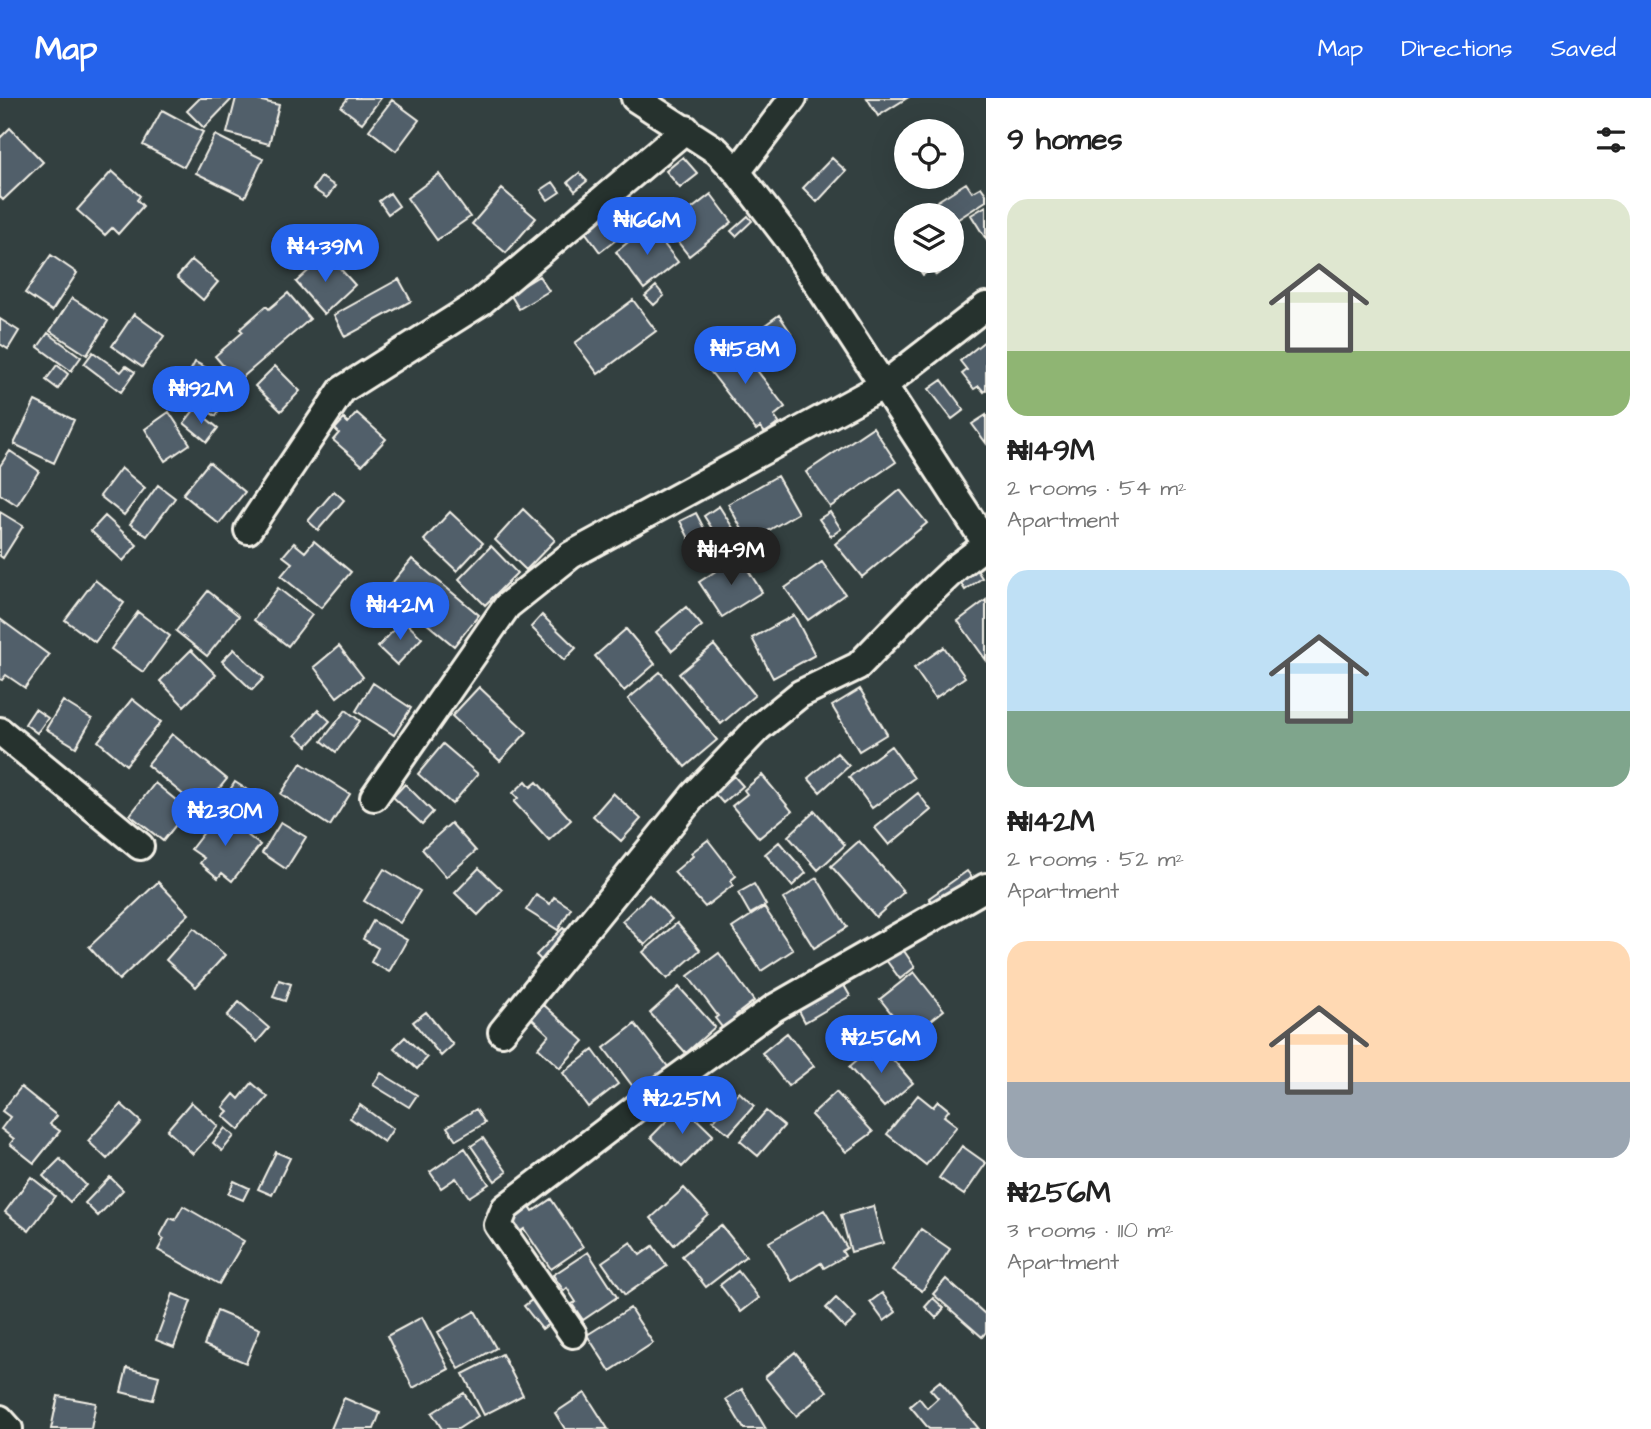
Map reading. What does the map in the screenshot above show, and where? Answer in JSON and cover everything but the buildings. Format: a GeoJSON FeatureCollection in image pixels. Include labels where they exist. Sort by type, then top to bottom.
{"type":"FeatureCollection","features":[{"type":"Feature","properties":{"kind":"street"},"geometry":{"type":"LineString","coordinates":[[502,1032],[694,795],[758,728],[800,694],[858,666],[957,566],[986,544],[789,240],[737,172],[717,151],[635,98]]}},
{"type":"Feature","properties":{"kind":"street"},"geometry":{"type":"LineString","coordinates":[[737,172],[793,98]]}},
{"type":"Feature","properties":{"kind":"street"},"geometry":{"type":"LineString","coordinates":[[248,530],[342,390],[481,302],[686,129]]}},
{"type":"Feature","properties":{"kind":"street"},"geometry":{"type":"LineString","coordinates":[[374,797],[507,606],[570,555],[884,385],[986,306]]}},
{"type":"Feature","properties":{"kind":"street"},"geometry":{"type":"LineString","coordinates":[[0,731],[140,846]]}},
{"type":"Feature","properties":{"kind":"street"},"geometry":{"type":"LineString","coordinates":[[573,1334],[498,1226],[505,1208],[774,1008],[986,887]]}},
{"type":"Feature","properties":{"kind":"street"},"geometry":{"type":"LineString","coordinates":[[0,1419],[9,1429]]}}]}
